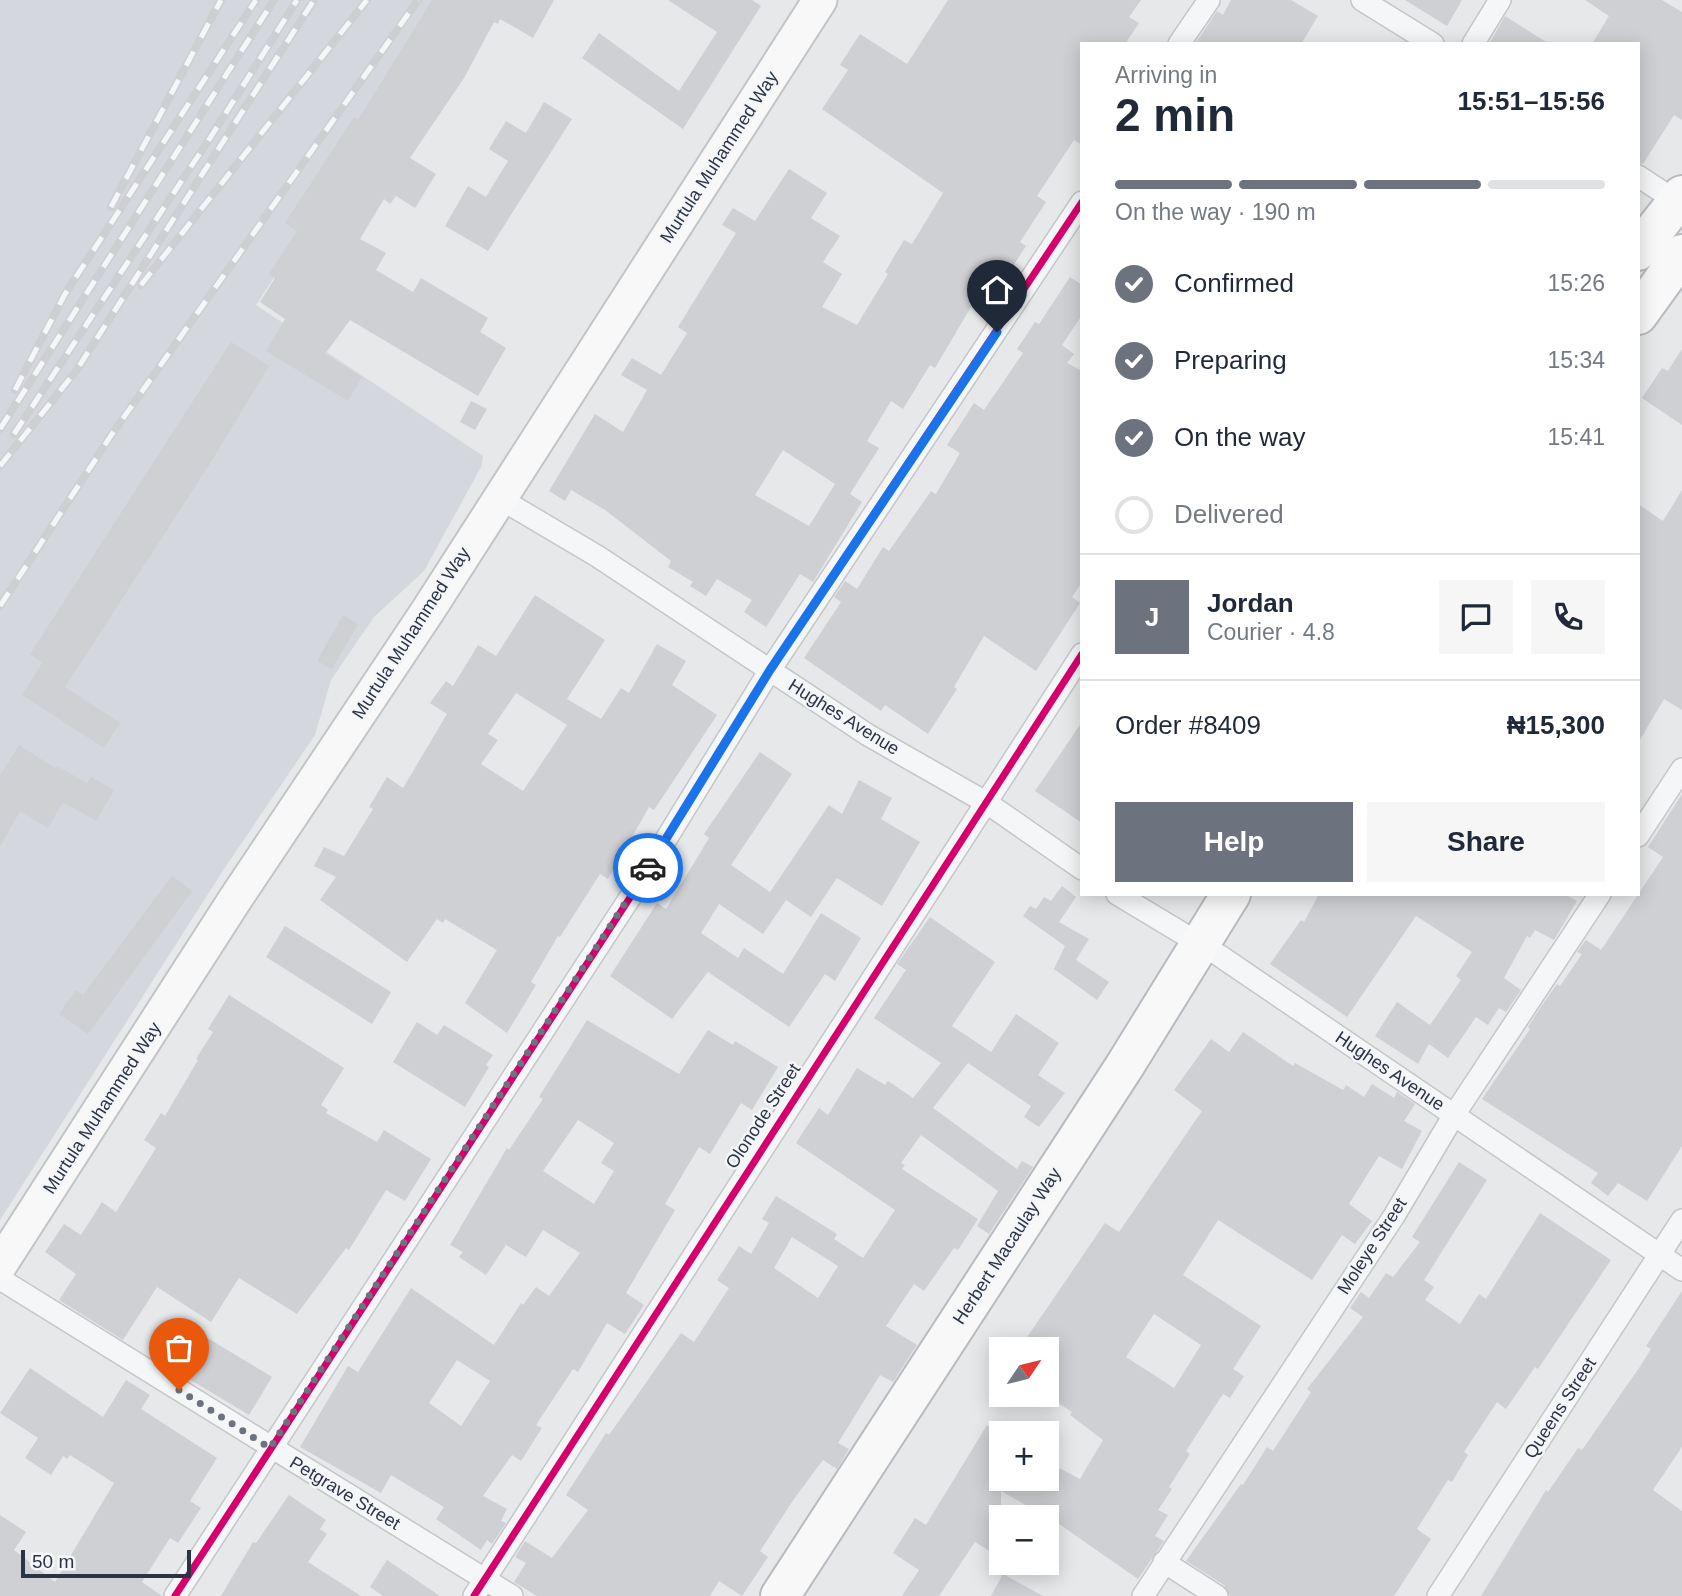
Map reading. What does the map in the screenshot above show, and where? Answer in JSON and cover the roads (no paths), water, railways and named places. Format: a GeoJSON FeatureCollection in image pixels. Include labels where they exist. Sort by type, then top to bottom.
{"type":"FeatureCollection","features":[{"type":"Feature","properties":{"kind":"highway"},"geometry":{"type":"LineString","coordinates":[[1640,248],[1679,198]]}},
{"type":"Feature","properties":{"kind":"highway"},"geometry":{"type":"LineString","coordinates":[[1640,312],[1682,254]]}},
{"type":"Feature","properties":{"kind":"highway","name":"Herbert Macaulay Way"},"geometry":{"type":"LineString","coordinates":[[812,1596],[1210,949],[1230,896]]}},
{"type":"Feature","properties":{"kind":"highway","name":"Herbert Macaulay Way"},"geometry":{"type":"LineString","coordinates":[[780,1596],[1124,1067],[1210,949],[1258,896]]}},
{"type":"Feature","properties":{"kind":"main road","name":"Murtula Muhammed Way"},"geometry":{"type":"LineString","coordinates":[[0,1265],[820,0]]}},
{"type":"Feature","properties":{"kind":"street"},"geometry":{"type":"LineString","coordinates":[[1180,42],[1209,0]]}},
{"type":"Feature","properties":{"kind":"street"},"geometry":{"type":"LineString","coordinates":[[1362,0],[1430,42]]}},
{"type":"Feature","properties":{"kind":"street"},"geometry":{"type":"LineString","coordinates":[[1474,42],[1500,0]]}},
{"type":"Feature","properties":{"kind":"street"},"geometry":{"type":"LineString","coordinates":[[1640,177],[1679,198]]}},
{"type":"Feature","properties":{"kind":"street"},"geometry":{"type":"LineString","coordinates":[[175,1596],[618,915],[770,670],[1080,205]]}},
{"type":"Feature","properties":{"kind":"street","name":"Hughes Avenue"},"geometry":{"type":"LineString","coordinates":[[499,498],[597,556],[868,735],[987,803],[1080,868]]}},
{"type":"Feature","properties":{"kind":"street","name":"Olonode Street"},"geometry":{"type":"LineString","coordinates":[[480,1587],[787,1106],[1080,657]]}},
{"type":"Feature","properties":{"kind":"street"},"geometry":{"type":"LineString","coordinates":[[1640,833],[1682,769]]}},
{"type":"Feature","properties":{"kind":"street","name":"Hughes Avenue"},"geometry":{"type":"LineString","coordinates":[[1120,896],[1210,949],[1682,1270]]}},
{"type":"Feature","properties":{"kind":"street","name":"Moleye Street"},"geometry":{"type":"LineString","coordinates":[[1143,1596],[1394,1216],[1454,1115],[1599,896]]}},
{"type":"Feature","properties":{"kind":"street","name":"Queens Street"},"geometry":{"type":"LineString","coordinates":[[1438,1596],[1682,1220]]}},
{"type":"Feature","properties":{"kind":"street","name":"Petgrave Street"},"geometry":{"type":"LineString","coordinates":[[0,1279],[270,1448],[480,1587],[512,1596]]}},
{"type":"Feature","properties":{"kind":"street"},"geometry":{"type":"LineString","coordinates":[[1164,1562],[1217,1596]]}},
{"type":"Feature","properties":{"kind":"railway"},"geometry":{"type":"LineString","coordinates":[[111,207],[221,0]]}},
{"type":"Feature","properties":{"kind":"railway"},"geometry":{"type":"LineString","coordinates":[[15,390],[65,294],[256,0]]}},
{"type":"Feature","properties":{"kind":"railway"},"geometry":{"type":"LineString","coordinates":[[0,429],[274,0]]}},
{"type":"Feature","properties":{"kind":"railway"},"geometry":{"type":"LineString","coordinates":[[14,434],[212,135],[297,0]]}},
{"type":"Feature","properties":{"kind":"railway"},"geometry":{"type":"LineString","coordinates":[[0,466],[76,371],[314,0]]}},
{"type":"Feature","properties":{"kind":"railway"},"geometry":{"type":"LineString","coordinates":[[141,285],[367,0]]}},
{"type":"Feature","properties":{"kind":"railway"},"geometry":{"type":"LineString","coordinates":[[0,606],[112,434],[418,0]]}}]}
